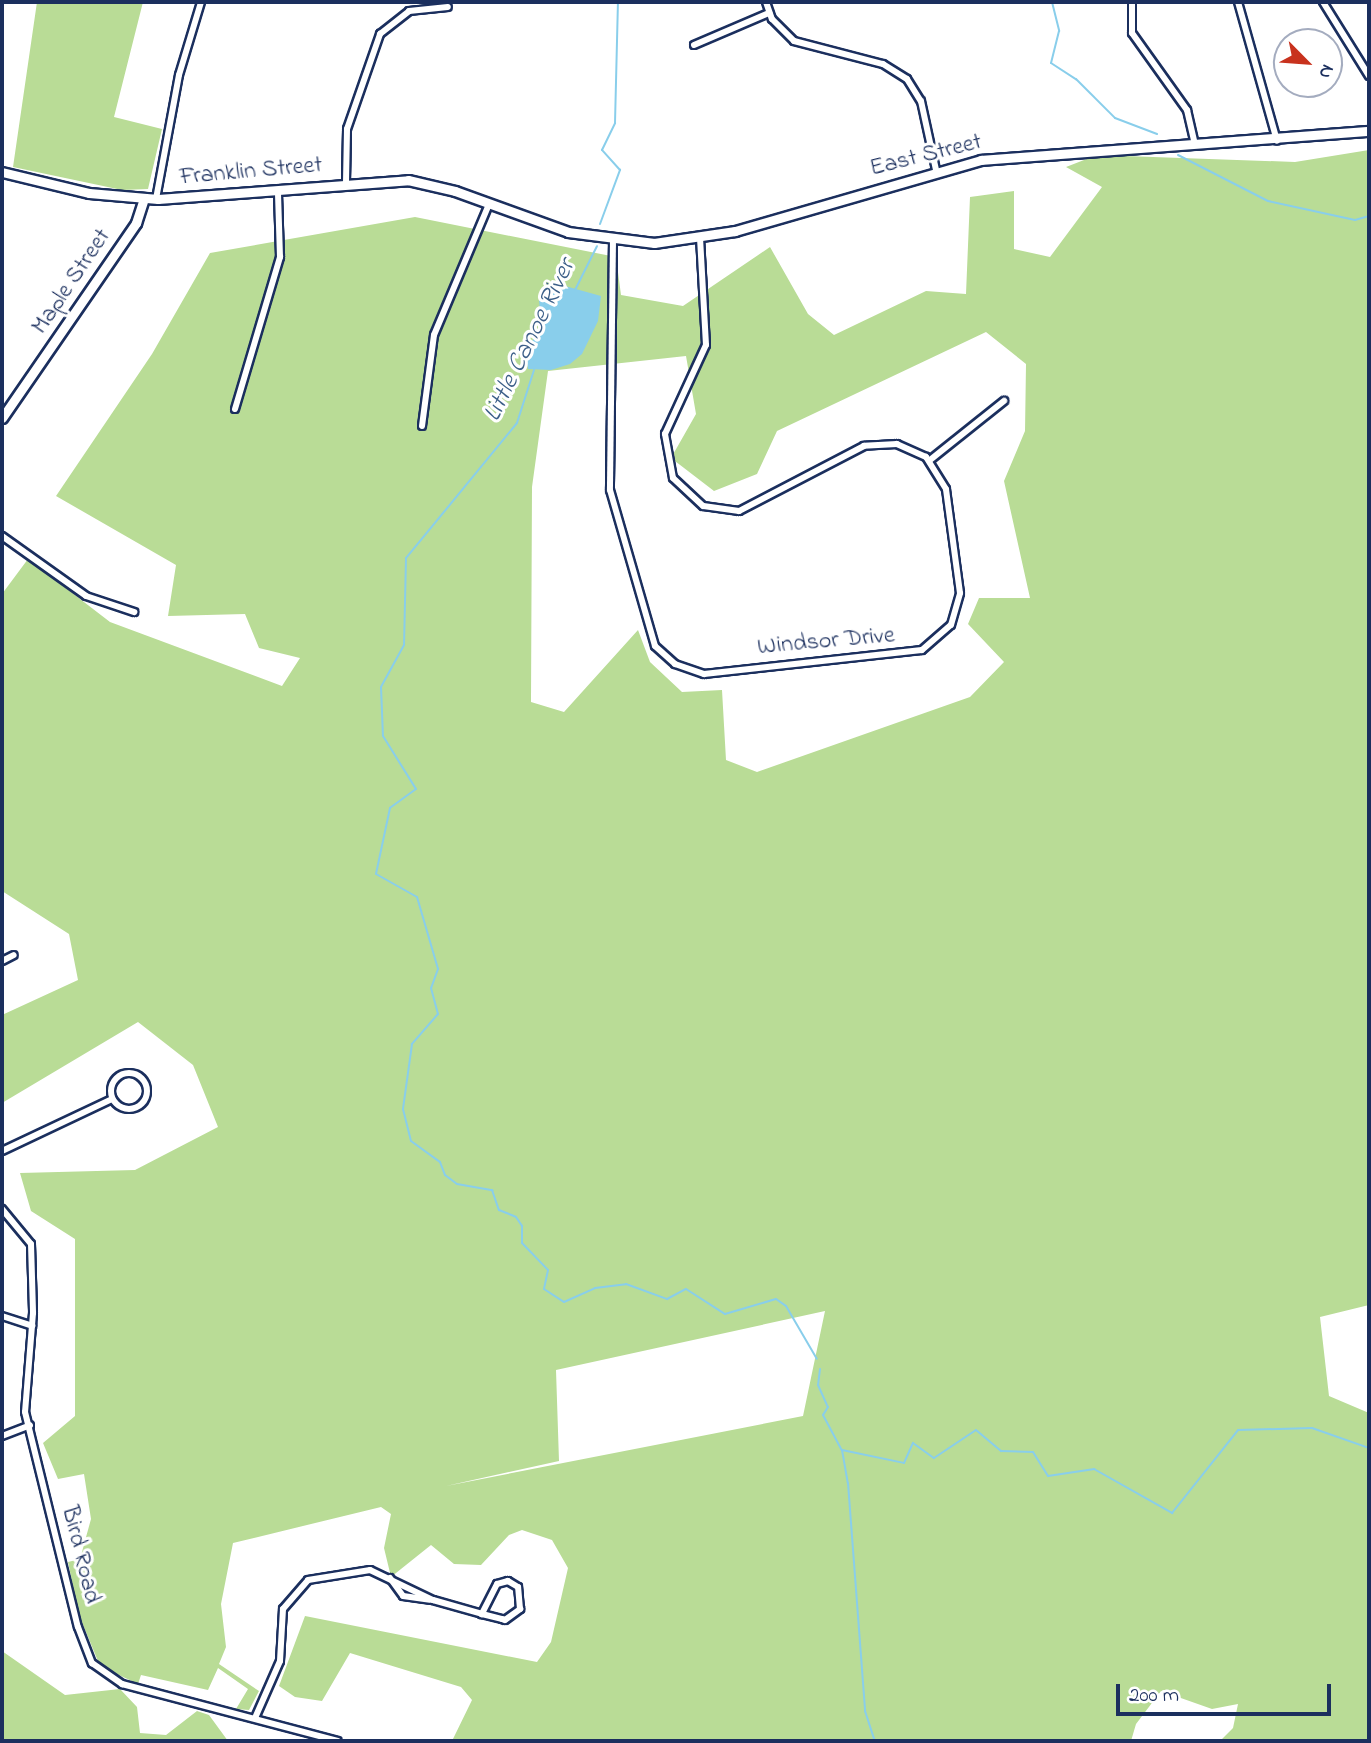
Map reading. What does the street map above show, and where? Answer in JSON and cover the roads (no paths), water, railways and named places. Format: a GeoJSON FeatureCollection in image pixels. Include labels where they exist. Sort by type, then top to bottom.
{"type":"FeatureCollection","features":[{"type":"Feature","properties":{"kind":"street"},"geometry":{"type":"LineString","coordinates":[[156,199],[178,82],[201,2]]}},
{"type":"Feature","properties":{"kind":"street"},"geometry":{"type":"LineString","coordinates":[[766,2],[769,13],[801,44],[883,64],[907,79],[921,101],[936,170]]}},
{"type":"Feature","properties":{"kind":"street"},"geometry":{"type":"LineString","coordinates":[[1132,2],[1132,33],[1187,110],[1195,145]]}},
{"type":"Feature","properties":{"kind":"street"},"geometry":{"type":"LineString","coordinates":[[1238,2],[1277,141]]}},
{"type":"Feature","properties":{"kind":"street"},"geometry":{"type":"LineString","coordinates":[[1323,2],[1369,76]]}},
{"type":"Feature","properties":{"kind":"street"},"geometry":{"type":"LineString","coordinates":[[346,183],[347,130],[380,34],[409,11],[448,7]]}},
{"type":"Feature","properties":{"kind":"street"},"geometry":{"type":"LineString","coordinates":[[694,44],[769,13]]}},
{"type":"Feature","properties":{"kind":"street","name":"East Street"},"geometry":{"type":"LineString","coordinates":[[502,210],[613,240],[700,239],[936,170],[1018,155],[1277,141],[1369,131]]}},
{"type":"Feature","properties":{"kind":"street","name":"Franklin Street"},"geometry":{"type":"LineString","coordinates":[[2,172],[69,189],[144,199],[278,193],[346,183],[422,182],[502,210]]}},
{"type":"Feature","properties":{"kind":"street"},"geometry":{"type":"LineString","coordinates":[[235,409],[280,257],[278,193]]}},
{"type":"Feature","properties":{"kind":"street","name":"Maple Street"},"geometry":{"type":"LineString","coordinates":[[2,418],[136,223],[144,199]]}},
{"type":"Feature","properties":{"kind":"street"},"geometry":{"type":"LineString","coordinates":[[422,426],[436,328],[489,204]]}},
{"type":"Feature","properties":{"kind":"street"},"geometry":{"type":"LineString","coordinates":[[700,239],[706,345],[663,443],[673,478],[685,494],[711,510],[738,510],[864,446],[897,444],[930,460],[1004,401]]}},
{"type":"Feature","properties":{"kind":"street","name":"Windsor Drive"},"geometry":{"type":"LineString","coordinates":[[613,240],[612,501],[649,635],[675,664],[711,673],[805,659],[905,656],[931,645],[951,625],[960,593],[946,489],[930,460]]}},
{"type":"Feature","properties":{"kind":"street"},"geometry":{"type":"LineString","coordinates":[[2,536],[86,596],[134,612]]}},
{"type":"Feature","properties":{"kind":"street"},"geometry":{"type":"LineString","coordinates":[[2,961],[14,955]]}},
{"type":"Feature","properties":{"kind":"street"},"geometry":{"type":"LineString","coordinates":[[2,1151],[112,1099],[119,1076],[130,1072],[145,1081],[147,1093],[139,1106],[127,1108],[112,1099]]}},
{"type":"Feature","properties":{"kind":"street","name":"Bird Road"},"geometry":{"type":"LineString","coordinates":[[2,1209],[31,1244],[32,1326],[24,1396],[78,1627],[92,1662],[122,1684],[338,1741]]}},
{"type":"Feature","properties":{"kind":"street"},"geometry":{"type":"LineString","coordinates":[[2,1316],[32,1326]]}},
{"type":"Feature","properties":{"kind":"street"},"geometry":{"type":"LineString","coordinates":[[2,1436],[30,1425]]}},
{"type":"Feature","properties":{"kind":"street"},"geometry":{"type":"LineString","coordinates":[[255,1718],[279,1665],[282,1613],[295,1589],[311,1579],[360,1569],[390,1578],[403,1596],[433,1600],[482,1614],[514,1617],[520,1609],[518,1587],[508,1581],[497,1584],[482,1614]]}},
{"type":"Feature","properties":{"kind":"water"},"geometry":{"type":"Polygon","coordinates":[[[565,286],[601,296],[598,321],[582,354],[570,364],[551,370],[528,369],[526,356],[541,321],[539,300],[544,292],[565,286]]]}},
{"type":"Feature","properties":{"kind":"waterway","name":"Little Canoe River"},"geometry":{"type":"LineString","coordinates":[[600,224],[620,170],[602,150],[615,123],[618,2]]}},
{"type":"Feature","properties":{"kind":"waterway"},"geometry":{"type":"LineString","coordinates":[[1019,2],[1030,2]]}},
{"type":"Feature","properties":{"kind":"waterway"},"geometry":{"type":"LineString","coordinates":[[1052,2],[1059,31],[1051,63],[1076,79],[1115,118],[1157,134]]}},
{"type":"Feature","properties":{"kind":"waterway"},"geometry":{"type":"LineString","coordinates":[[1178,155],[1268,201],[1355,220],[1369,216]]}},
{"type":"Feature","properties":{"kind":"waterway","name":"Little Canoe River"},"geometry":{"type":"LineString","coordinates":[[575,290],[597,246]]}},
{"type":"Feature","properties":{"kind":"waterway","name":"Little Canoe River"},"geometry":{"type":"LineString","coordinates":[[534,370],[517,423],[406,558],[404,645],[381,687],[383,736],[416,789],[390,808],[376,874],[417,897],[438,969],[431,988],[438,1014],[412,1044],[403,1109],[411,1141],[440,1162],[445,1175],[457,1184],[492,1190],[499,1210],[516,1217],[522,1226],[522,1243],[548,1270],[544,1289],[564,1302],[595,1288],[626,1284],[667,1299],[686,1289],[725,1314],[776,1299],[786,1306],[817,1359]]}},
{"type":"Feature","properties":{"kind":"waterway"},"geometry":{"type":"LineString","coordinates":[[820,1369],[818,1385],[828,1407],[823,1415],[842,1450],[848,1483],[865,1711],[875,1741]]}},
{"type":"Feature","properties":{"kind":"waterway"},"geometry":{"type":"LineString","coordinates":[[842,1450],[904,1463],[913,1443],[934,1458],[976,1430],[1001,1451],[1033,1452],[1048,1476],[1094,1469],[1172,1513],[1238,1430],[1312,1428],[1369,1448]]}}]}
